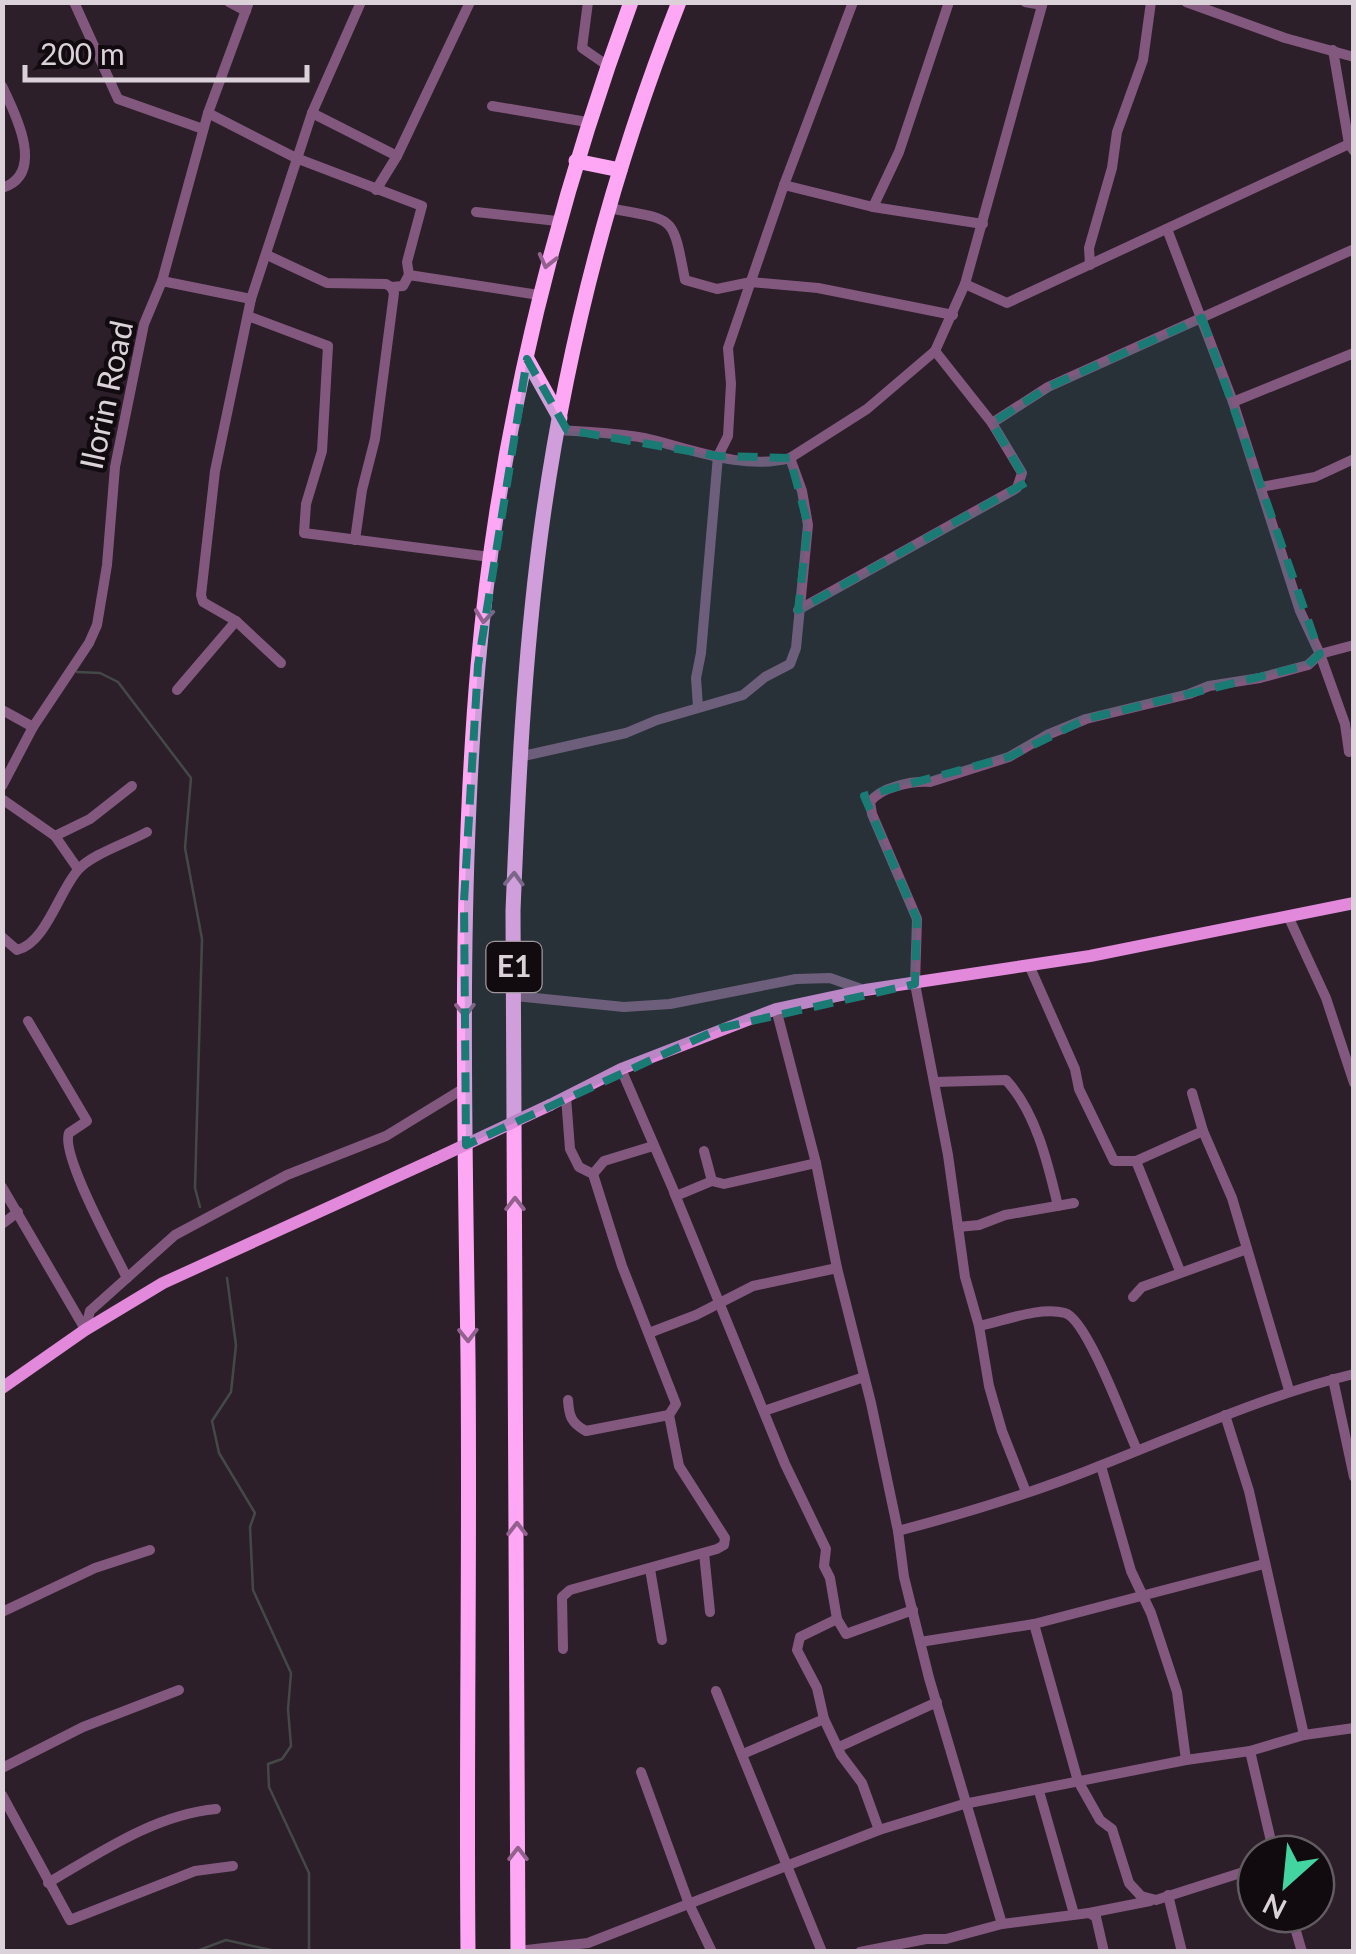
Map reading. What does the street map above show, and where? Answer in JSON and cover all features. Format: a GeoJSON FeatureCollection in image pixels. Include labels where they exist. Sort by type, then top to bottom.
{"type":"FeatureCollection","features":[{"type":"Feature","properties":{"kind":"highway","name":"E1"},"geometry":{"type":"LineString","coordinates":[[468,1952],[464,901],[478,665],[490,557],[539,295],[587,122],[631,2]]}},
{"type":"Feature","properties":{"kind":"highway","name":"E1"},"geometry":{"type":"LineString","coordinates":[[518,1951],[513,910],[519,757],[540,534],[589,279],[620,170],[679,2]]}},
{"type":"Feature","properties":{"kind":"highway"},"geometry":{"type":"LineString","coordinates":[[576,161],[620,170]]}},
{"type":"Feature","properties":{"kind":"highway"},"geometry":{"type":"LineString","coordinates":[[527,358],[559,424]]}},
{"type":"Feature","properties":{"kind":"main road"},"geometry":{"type":"LineString","coordinates":[[2,1388],[85,1330],[162,1284],[621,1069],[776,1009],[865,990],[1029,966],[1354,903]]}},
{"type":"Feature","properties":{"kind":"street"},"geometry":{"type":"LineString","coordinates":[[93,2],[76,7],[118,100],[203,129]]}},
{"type":"Feature","properties":{"kind":"street"},"geometry":{"type":"LineString","coordinates":[[229,2],[248,7]]}},
{"type":"Feature","properties":{"kind":"street"},"geometry":{"type":"LineString","coordinates":[[282,663],[236,621],[210,608],[201,595],[215,472],[251,299],[312,113],[361,2]]}},
{"type":"Feature","properties":{"kind":"street"},"geometry":{"type":"LineString","coordinates":[[376,190],[397,156],[470,2]]}},
{"type":"Feature","properties":{"kind":"street"},"geometry":{"type":"LineString","coordinates":[[588,2],[582,48],[608,66]]}},
{"type":"Feature","properties":{"kind":"street"},"geometry":{"type":"LineString","coordinates":[[698,707],[696,678],[718,456],[728,436],[728,348],[853,2]]}},
{"type":"Feature","properties":{"kind":"street"},"geometry":{"type":"LineString","coordinates":[[873,207],[899,152],[949,2]]}},
{"type":"Feature","properties":{"kind":"street"},"geometry":{"type":"LineString","coordinates":[[559,424],[718,456],[790,458],[867,409],[935,351],[965,284],[1043,4],[1025,2]]}},
{"type":"Feature","properties":{"kind":"street"},"geometry":{"type":"LineString","coordinates":[[1090,266],[1090,248],[1112,168],[1117,132],[1143,60],[1151,2]]}},
{"type":"Feature","properties":{"kind":"street"},"geometry":{"type":"LineString","coordinates":[[1186,2],[1285,38],[1354,57]]}},
{"type":"Feature","properties":{"kind":"street","name":"Ilorin Road"},"geometry":{"type":"LineString","coordinates":[[2,786],[33,727],[97,625],[116,467],[144,324],[162,281],[208,113],[248,7]]}},
{"type":"Feature","properties":{"kind":"street"},"geometry":{"type":"LineString","coordinates":[[965,284],[1007,303],[1351,147],[1333,50]]}},
{"type":"Feature","properties":{"kind":"street"},"geometry":{"type":"LineString","coordinates":[[2,86],[18,122],[26,168],[20,179],[2,188]]}},
{"type":"Feature","properties":{"kind":"street"},"geometry":{"type":"LineString","coordinates":[[492,106],[587,122]]}},
{"type":"Feature","properties":{"kind":"street"},"geometry":{"type":"LineString","coordinates":[[208,113],[296,158],[422,206],[407,262],[409,275],[403,286],[327,283],[267,256]]}},
{"type":"Feature","properties":{"kind":"street"},"geometry":{"type":"LineString","coordinates":[[312,113],[397,156]]}},
{"type":"Feature","properties":{"kind":"street"},"geometry":{"type":"LineString","coordinates":[[784,186],[873,207],[982,224]]}},
{"type":"Feature","properties":{"kind":"street"},"geometry":{"type":"LineString","coordinates":[[608,208],[660,218],[670,224],[677,238],[685,280],[717,289],[751,282],[818,288],[953,316]]}},
{"type":"Feature","properties":{"kind":"street"},"geometry":{"type":"LineString","coordinates":[[476,212],[558,221]]}},
{"type":"Feature","properties":{"kind":"street"},"geometry":{"type":"LineString","coordinates":[[1167,228],[1233,402],[1300,612],[1350,722],[1348,752]]}},
{"type":"Feature","properties":{"kind":"street"},"geometry":{"type":"LineString","coordinates":[[992,422],[1048,387],[1354,248]]}},
{"type":"Feature","properties":{"kind":"street"},"geometry":{"type":"LineString","coordinates":[[409,275],[539,295]]}},
{"type":"Feature","properties":{"kind":"street"},"geometry":{"type":"LineString","coordinates":[[162,281],[251,299]]}},
{"type":"Feature","properties":{"kind":"street"},"geometry":{"type":"LineString","coordinates":[[355,540],[375,440],[392,287]]}},
{"type":"Feature","properties":{"kind":"street"},"geometry":{"type":"LineString","coordinates":[[248,316],[328,346],[322,451],[306,504],[304,533],[490,557]]}},
{"type":"Feature","properties":{"kind":"street"},"geometry":{"type":"LineString","coordinates":[[798,610],[1017,488],[1022,473],[992,422],[935,351]]}},
{"type":"Feature","properties":{"kind":"street"},"geometry":{"type":"LineString","coordinates":[[1233,402],[1354,353]]}},
{"type":"Feature","properties":{"kind":"street"},"geometry":{"type":"LineString","coordinates":[[519,757],[626,733],[744,694],[790,664],[796,648],[808,526],[802,491],[790,458]]}},
{"type":"Feature","properties":{"kind":"street"},"geometry":{"type":"LineString","coordinates":[[1261,487],[1314,477],[1354,459]]}},
{"type":"Feature","properties":{"kind":"street"},"geometry":{"type":"LineString","coordinates":[[177,690],[236,621]]}},
{"type":"Feature","properties":{"kind":"street"},"geometry":{"type":"LineString","coordinates":[[1026,1492],[998,1416],[980,1326],[965,1277],[935,1082],[915,984],[917,919],[870,802],[876,792],[930,782],[1009,757],[1086,719],[1308,665],[1320,654],[1354,646]]}},
{"type":"Feature","properties":{"kind":"street"},"geometry":{"type":"LineString","coordinates":[[2,710],[33,727]]}},
{"type":"Feature","properties":{"kind":"street"},"geometry":{"type":"LineString","coordinates":[[55,836],[90,818],[132,786]]}},
{"type":"Feature","properties":{"kind":"street"},"geometry":{"type":"LineString","coordinates":[[2,799],[55,836],[78,869]]}},
{"type":"Feature","properties":{"kind":"street"},"geometry":{"type":"LineString","coordinates":[[2,938],[17,950],[24,948],[36,939],[78,869],[147,832]]}},
{"type":"Feature","properties":{"kind":"street"},"geometry":{"type":"LineString","coordinates":[[1288,916],[1326,998],[1348,1054],[1354,1083]]}},
{"type":"Feature","properties":{"kind":"street"},"geometry":{"type":"LineString","coordinates":[[1029,966],[1075,1069],[1079,1089],[1114,1161],[1136,1161],[1203,1131]]}},
{"type":"Feature","properties":{"kind":"street"},"geometry":{"type":"LineString","coordinates":[[515,996],[624,1007],[670,1004],[796,980],[830,978],[865,990]]}},
{"type":"Feature","properties":{"kind":"street"},"geometry":{"type":"LineString","coordinates":[[776,1009],[816,1162],[920,1642],[1002,1924]]}},
{"type":"Feature","properties":{"kind":"street"},"geometry":{"type":"LineString","coordinates":[[28,1021],[88,1121],[69,1133],[67,1146],[127,1278]]}},
{"type":"Feature","properties":{"kind":"street"},"geometry":{"type":"LineString","coordinates":[[621,1069],[785,1464],[826,1549],[824,1566],[837,1619],[846,1634],[913,1610]]}},
{"type":"Feature","properties":{"kind":"street"},"geometry":{"type":"LineString","coordinates":[[935,1082],[1006,1080],[1024,1105],[1049,1169],[1058,1206]]}},
{"type":"Feature","properties":{"kind":"street"},"geometry":{"type":"LineString","coordinates":[[85,1330],[90,1311],[175,1235],[287,1175],[395,1132],[466,1088]]}},
{"type":"Feature","properties":{"kind":"street"},"geometry":{"type":"LineString","coordinates":[[1192,1093],[1203,1131],[1232,1198],[1289,1390]]}},
{"type":"Feature","properties":{"kind":"street"},"geometry":{"type":"LineString","coordinates":[[563,1648],[562,1597],[584,1586],[718,1549],[725,1538],[679,1466],[670,1415],[676,1404],[622,1266],[593,1174],[578,1167],[570,1149],[566,1098]]}},
{"type":"Feature","properties":{"kind":"street"},"geometry":{"type":"LineString","coordinates":[[593,1174],[604,1161],[653,1146]]}},
{"type":"Feature","properties":{"kind":"street"},"geometry":{"type":"LineString","coordinates":[[704,1151],[712,1180]]}},
{"type":"Feature","properties":{"kind":"street"},"geometry":{"type":"LineString","coordinates":[[1136,1161],[1180,1271]]}},
{"type":"Feature","properties":{"kind":"street"},"geometry":{"type":"LineString","coordinates":[[674,1192],[676,1196],[712,1180],[724,1184],[816,1162]]}},
{"type":"Feature","properties":{"kind":"street"},"geometry":{"type":"LineString","coordinates":[[2,1186],[85,1330]]}},
{"type":"Feature","properties":{"kind":"street"},"geometry":{"type":"LineString","coordinates":[[958,1227],[1074,1203]]}},
{"type":"Feature","properties":{"kind":"street"},"geometry":{"type":"LineString","coordinates":[[2,1224],[18,1212]]}},
{"type":"Feature","properties":{"kind":"street"},"geometry":{"type":"LineString","coordinates":[[1133,1296],[1142,1286],[1247,1249]]}},
{"type":"Feature","properties":{"kind":"street"},"geometry":{"type":"LineString","coordinates":[[649,1333],[754,1286],[837,1268]]}},
{"type":"Feature","properties":{"kind":"street"},"geometry":{"type":"LineString","coordinates":[[980,1326],[1052,1311],[1069,1314],[1084,1330],[1136,1450]]}},
{"type":"Feature","properties":{"kind":"street"},"geometry":{"type":"LineString","coordinates":[[898,1531],[966,1514],[1101,1466],[1289,1390],[1354,1374]]}},
{"type":"Feature","properties":{"kind":"street"},"geometry":{"type":"LineString","coordinates":[[764,1411],[864,1377]]}},
{"type":"Feature","properties":{"kind":"street"},"geometry":{"type":"LineString","coordinates":[[1333,1379],[1354,1477]]}},
{"type":"Feature","properties":{"kind":"street"},"geometry":{"type":"LineString","coordinates":[[568,1400],[569,1416],[586,1431],[670,1415]]}},
{"type":"Feature","properties":{"kind":"street"},"geometry":{"type":"LineString","coordinates":[[1225,1416],[1250,1491],[1304,1735]]}},
{"type":"Feature","properties":{"kind":"street"},"geometry":{"type":"LineString","coordinates":[[1101,1466],[1131,1571],[1177,1692],[1186,1760]]}},
{"type":"Feature","properties":{"kind":"street"},"geometry":{"type":"LineString","coordinates":[[2,1612],[95,1568],[150,1550]]}},
{"type":"Feature","properties":{"kind":"street"},"geometry":{"type":"LineString","coordinates":[[704,1553],[710,1612]]}},
{"type":"Feature","properties":{"kind":"street"},"geometry":{"type":"LineString","coordinates":[[920,1642],[1034,1624],[1264,1564]]}},
{"type":"Feature","properties":{"kind":"street"},"geometry":{"type":"LineString","coordinates":[[650,1569],[662,1640]]}},
{"type":"Feature","properties":{"kind":"street"},"geometry":{"type":"LineString","coordinates":[[837,1619],[807,1633],[797,1642],[797,1650],[816,1688],[824,1719],[862,1783],[879,1830]]}},
{"type":"Feature","properties":{"kind":"street"},"geometry":{"type":"LineString","coordinates":[[1034,1624],[1078,1781],[1100,1820],[1112,1829],[1128,1884],[1141,1896],[1156,1900]]}},
{"type":"Feature","properties":{"kind":"street"},"geometry":{"type":"LineString","coordinates":[[2,1768],[82,1727],[179,1690]]}},
{"type":"Feature","properties":{"kind":"street"},"geometry":{"type":"LineString","coordinates":[[716,1691],[822,1952]]}},
{"type":"Feature","properties":{"kind":"street"},"geometry":{"type":"LineString","coordinates":[[838,1747],[937,1702]]}},
{"type":"Feature","properties":{"kind":"street"},"geometry":{"type":"LineString","coordinates":[[743,1754],[824,1719]]}},
{"type":"Feature","properties":{"kind":"street"},"geometry":{"type":"LineString","coordinates":[[518,1951],[588,1943],[879,1830],[964,1804],[1354,1728]]}},
{"type":"Feature","properties":{"kind":"street"},"geometry":{"type":"LineString","coordinates":[[1250,1751],[1269,1834]]}},
{"type":"Feature","properties":{"kind":"street"},"geometry":{"type":"LineString","coordinates":[[641,1772],[689,1904],[712,1952]]}},
{"type":"Feature","properties":{"kind":"street"},"geometry":{"type":"LineString","coordinates":[[1039,1791],[1074,1914]]}},
{"type":"Feature","properties":{"kind":"street"},"geometry":{"type":"LineString","coordinates":[[2,1795],[70,1920],[196,1871],[233,1866]]}},
{"type":"Feature","properties":{"kind":"street"},"geometry":{"type":"LineString","coordinates":[[48,1883],[154,1824],[186,1812],[216,1809]]}},
{"type":"Feature","properties":{"kind":"street"},"geometry":{"type":"LineString","coordinates":[[860,1952],[946,1939],[1002,1924],[1156,1900],[1236,1874]]}},
{"type":"Feature","properties":{"kind":"street"},"geometry":{"type":"LineString","coordinates":[[1168,1895],[1182,1952]]}},
{"type":"Feature","properties":{"kind":"street"},"geometry":{"type":"LineString","coordinates":[[1089,1913],[1096,1917],[1104,1952]]}},
{"type":"Feature","properties":{"kind":"street"},"geometry":{"type":"LineString","coordinates":[[946,1939],[950,1952]]}},
{"type":"Feature","properties":{"kind":"highlighted area"},"geometry":{"type":"Polygon","coordinates":[[[1202,318],[1320,654],[1308,665],[1086,719],[1009,757],[864,796],[917,919],[915,984],[721,1028],[466,1145],[464,901],[478,665],[527,359],[567,430],[718,456],[790,458],[808,525],[798,610],[1027,482],[992,423],[1048,387],[1202,318]]]}},
{"type":"Feature","properties":{"kind":"waterway"},"geometry":{"type":"LineString","coordinates":[[77,672],[100,673],[118,682],[191,778],[185,848],[202,939],[195,1188],[200,1207]]}},
{"type":"Feature","properties":{"kind":"waterway"},"geometry":{"type":"LineString","coordinates":[[227,1278],[236,1345],[231,1392],[212,1421],[219,1453],[255,1513],[250,1527],[253,1590],[291,1673],[291,1746],[282,1759],[268,1764],[269,1787],[309,1873],[309,1952]]}},
{"type":"Feature","properties":{"kind":"waterway"},"geometry":{"type":"LineString","coordinates":[[194,1952],[226,1940],[280,1952]]}}]}
